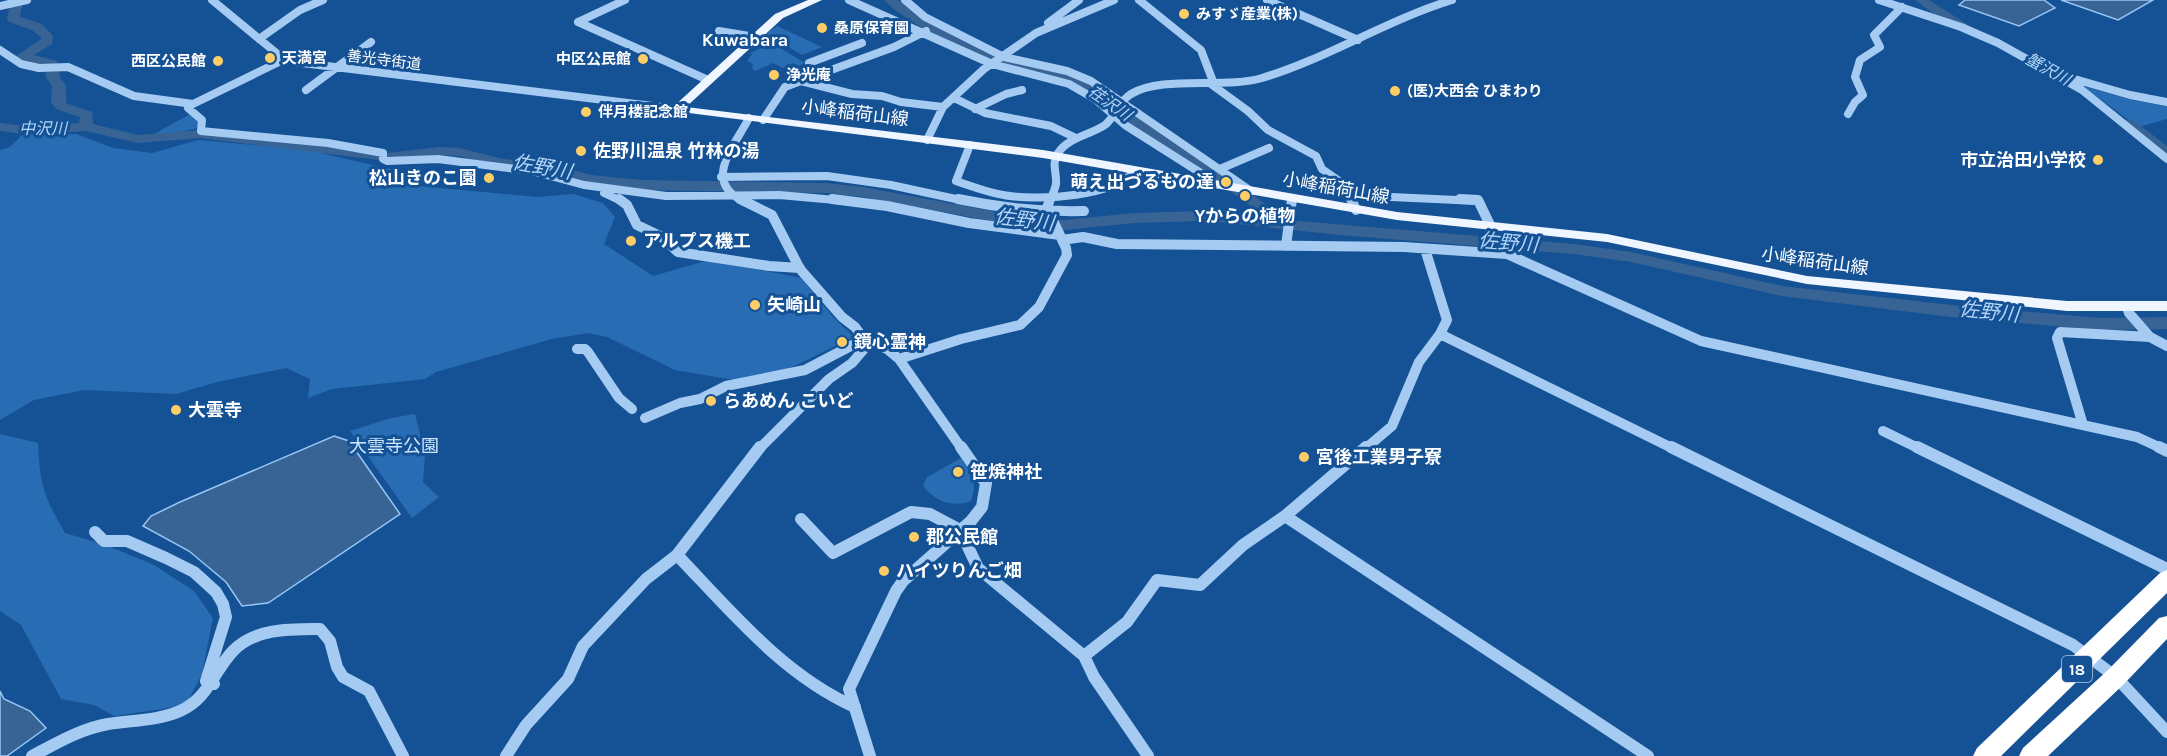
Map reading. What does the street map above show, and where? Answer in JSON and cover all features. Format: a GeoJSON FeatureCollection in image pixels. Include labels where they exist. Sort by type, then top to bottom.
{"type":"FeatureCollection","features":[{"type":"Feature","properties":{"kind":"highway","name":"18"},"geometry":{"type":"LineString","coordinates":[[1985,756],[2090,657],[2167,579]]}},
{"type":"Feature","properties":{"kind":"highway","name":"18"},"geometry":{"type":"LineString","coordinates":[[2031,756],[2167,625]]}},
{"type":"Feature","properties":{"kind":"main road"},"geometry":{"type":"LineString","coordinates":[[677,109],[779,16],[817,0]]}},
{"type":"Feature","properties":{"kind":"main road","name":"小峰稲荷山線"},"geometry":{"type":"LineString","coordinates":[[677,109],[1056,157],[1356,210],[1638,243],[1766,273],[1807,280],[2044,304],[2128,310],[2167,306]]}},
{"type":"Feature","properties":{"kind":"street"},"geometry":{"type":"LineString","coordinates":[[4,5],[27,0]]}},
{"type":"Feature","properties":{"kind":"street"},"geometry":{"type":"LineString","coordinates":[[212,0],[285,59],[188,108],[202,120],[201,131],[328,143],[383,156],[387,161],[438,159],[532,171],[596,187],[666,196],[778,195],[887,206],[1061,239],[1083,237],[1112,244],[1425,249],[1506,254],[1701,341],[2137,437],[2167,450]]}},
{"type":"Feature","properties":{"kind":"street"},"geometry":{"type":"LineString","coordinates":[[259,39],[300,10],[323,0]]}},
{"type":"Feature","properties":{"kind":"street"},"geometry":{"type":"LineString","coordinates":[[625,0],[579,22],[708,80]]}},
{"type":"Feature","properties":{"kind":"street"},"geometry":{"type":"LineString","coordinates":[[849,0],[993,64],[1069,84],[1095,99],[1113,114],[1208,177],[1217,186]]}},
{"type":"Feature","properties":{"kind":"street"},"geometry":{"type":"LineString","coordinates":[[905,0],[939,25],[1003,57],[1080,75],[1249,191]]}},
{"type":"Feature","properties":{"kind":"street"},"geometry":{"type":"LineString","coordinates":[[927,140],[943,107],[993,64],[1079,0]]}},
{"type":"Feature","properties":{"kind":"street"},"geometry":{"type":"LineString","coordinates":[[1036,33],[1114,0]]}},
{"type":"Feature","properties":{"kind":"street"},"geometry":{"type":"LineString","coordinates":[[1139,0],[1201,50],[1212,84],[1248,111],[1268,130],[1316,156],[1322,169],[1344,185],[1356,210]]}},
{"type":"Feature","properties":{"kind":"street"},"geometry":{"type":"LineString","coordinates":[[1267,0],[1358,40]]}},
{"type":"Feature","properties":{"kind":"street"},"geometry":{"type":"LineString","coordinates":[[1426,0],[1436,6]]}},
{"type":"Feature","properties":{"kind":"street"},"geometry":{"type":"LineString","coordinates":[[899,359],[961,339],[1020,325],[1039,307],[1067,255],[1049,213],[1049,199],[1056,180],[1053,167],[1056,157],[1065,145],[1106,124],[1132,93],[1151,87],[1212,84],[1261,78],[1358,40],[1414,13],[1452,0]]}},
{"type":"Feature","properties":{"kind":"street"},"geometry":{"type":"LineString","coordinates":[[1883,1],[1961,27],[1998,43],[2082,90],[2167,159]]}},
{"type":"Feature","properties":{"kind":"street"},"geometry":{"type":"LineString","coordinates":[[1848,114],[1854,102],[1863,95],[1856,77],[1860,60],[1880,47],[1874,34],[1902,7]]}},
{"type":"Feature","properties":{"kind":"street"},"geometry":{"type":"LineString","coordinates":[[763,120],[785,87],[894,47],[939,25]]}},
{"type":"Feature","properties":{"kind":"street"},"geometry":{"type":"LineString","coordinates":[[1981,28],[2077,81],[2146,99],[2167,102]]}},
{"type":"Feature","properties":{"kind":"street"},"geometry":{"type":"LineString","coordinates":[[719,31],[755,38]]}},
{"type":"Feature","properties":{"kind":"street"},"geometry":{"type":"LineString","coordinates":[[306,90],[371,42]]}},
{"type":"Feature","properties":{"kind":"street"},"geometry":{"type":"LineString","coordinates":[[809,63],[862,43]]}},
{"type":"Feature","properties":{"kind":"street"},"geometry":{"type":"LineString","coordinates":[[1,51],[12,56],[21,64],[44,68],[60,66],[100,79],[134,96],[193,104]]}},
{"type":"Feature","properties":{"kind":"street","name":"善光寺街道"},"geometry":{"type":"LineString","coordinates":[[285,59],[338,68],[677,109]]}},
{"type":"Feature","properties":{"kind":"street"},"geometry":{"type":"LineString","coordinates":[[801,81],[852,94],[882,96],[901,102],[943,107]]}},
{"type":"Feature","properties":{"kind":"street"},"geometry":{"type":"LineString","coordinates":[[975,109],[1006,94],[1022,90]]}},
{"type":"Feature","properties":{"kind":"street"},"geometry":{"type":"LineString","coordinates":[[954,98],[992,115],[1051,126],[1076,138]]}},
{"type":"Feature","properties":{"kind":"street"},"geometry":{"type":"LineString","coordinates":[[749,118],[722,169],[721,178],[730,194],[772,215],[800,267],[842,317],[867,341],[887,349],[899,359],[986,483],[982,507],[903,581],[896,591],[849,689],[870,756]]}},
{"type":"Feature","properties":{"kind":"street"},"geometry":{"type":"LineString","coordinates":[[970,145],[956,181],[1003,196],[1049,199],[1118,187],[1129,180],[1134,171]]}},
{"type":"Feature","properties":{"kind":"street"},"geometry":{"type":"LineString","coordinates":[[1220,169],[1269,148]]}},
{"type":"Feature","properties":{"kind":"street"},"geometry":{"type":"LineString","coordinates":[[721,178],[827,176],[891,185],[999,208],[1049,213],[1084,211]]}},
{"type":"Feature","properties":{"kind":"street"},"geometry":{"type":"LineString","coordinates":[[596,187],[597,190],[616,197],[627,205],[637,225],[662,237],[678,252],[769,266],[800,267]]}},
{"type":"Feature","properties":{"kind":"street"},"geometry":{"type":"LineString","coordinates":[[1348,195],[1478,200],[1491,227]]}},
{"type":"Feature","properties":{"kind":"street"},"geometry":{"type":"LineString","coordinates":[[1286,246],[1292,199]]}},
{"type":"Feature","properties":{"kind":"street"},"geometry":{"type":"LineString","coordinates":[[1084,656],[1127,622],[1157,580],[1200,585],[1243,545],[1285,516],[1392,426],[1419,362],[1440,334],[1447,320],[1425,249]]}},
{"type":"Feature","properties":{"kind":"street"},"geometry":{"type":"LineString","coordinates":[[2128,310],[2150,335],[2167,346]]}},
{"type":"Feature","properties":{"kind":"street"},"geometry":{"type":"LineString","coordinates":[[2083,425],[2057,338],[2060,332],[2103,336],[2150,335]]}},
{"type":"Feature","properties":{"kind":"street"},"geometry":{"type":"LineString","coordinates":[[1440,334],[2073,645],[2116,676],[2167,732]]}},
{"type":"Feature","properties":{"kind":"street"},"geometry":{"type":"LineString","coordinates":[[645,418],[680,403],[700,399],[726,386],[805,370],[867,341]]}},
{"type":"Feature","properties":{"kind":"street"},"geometry":{"type":"LineString","coordinates":[[506,756],[526,725],[568,679],[583,646],[598,628],[646,579],[678,555],[717,501],[780,425],[830,379],[852,363],[867,341]]}},
{"type":"Feature","properties":{"kind":"street"},"geometry":{"type":"LineString","coordinates":[[578,348],[588,352],[619,398],[632,409]]}},
{"type":"Feature","properties":{"kind":"street"},"geometry":{"type":"LineString","coordinates":[[1883,430],[2167,569]]}},
{"type":"Feature","properties":{"kind":"street"},"geometry":{"type":"LineString","coordinates":[[801,519],[833,553],[911,512],[930,514],[960,530],[978,568],[1084,656],[1094,677],[1148,756]]}},
{"type":"Feature","properties":{"kind":"street"},"geometry":{"type":"LineString","coordinates":[[1285,516],[1648,756]]}},
{"type":"Feature","properties":{"kind":"street"},"geometry":{"type":"LineString","coordinates":[[95,531],[104,541],[128,541],[170,558],[186,568],[221,598],[226,606],[226,617],[206,681],[210,687]]}},
{"type":"Feature","properties":{"kind":"street"},"geometry":{"type":"LineString","coordinates":[[678,555],[775,653],[812,684],[839,702],[855,707]]}},
{"type":"Feature","properties":{"kind":"street"},"geometry":{"type":"LineString","coordinates":[[32,756],[94,727],[159,719],[177,713],[195,703],[210,687],[234,651],[258,634],[320,629],[330,641],[337,666],[343,677],[369,691],[403,756]]}},
{"type":"Feature","properties":{"kind":"green space"},"geometry":{"type":"Polygon","coordinates":[[[777,26],[822,47],[802,55],[778,41],[762,36],[777,26]]]}},
{"type":"Feature","properties":{"kind":"green space"},"geometry":{"type":"Polygon","coordinates":[[[772,43],[805,63],[799,66],[793,63],[783,68],[773,63],[755,71],[752,69],[753,64],[747,61],[752,54],[750,53],[772,43]]]}},
{"type":"Feature","properties":{"kind":"green space"},"geometry":{"type":"Polygon","coordinates":[[[2083,86],[2132,100],[2167,106],[2167,119],[2138,127],[2083,86]]]}},
{"type":"Feature","properties":{"kind":"green space"},"geometry":{"type":"Polygon","coordinates":[[[192,113],[200,120],[198,128],[170,134],[154,134],[192,113]]]}},
{"type":"Feature","properties":{"kind":"green space"},"geometry":{"type":"Polygon","coordinates":[[[76,134],[113,148],[152,153],[198,140],[308,150],[390,169],[419,186],[537,197],[573,194],[603,203],[615,217],[604,244],[653,276],[709,260],[801,278],[834,318],[854,337],[784,371],[734,380],[675,370],[607,337],[589,333],[552,339],[436,372],[425,379],[332,389],[308,398],[310,379],[286,368],[217,382],[176,394],[84,390],[34,400],[0,420],[0,150],[10,147],[22,135],[76,134]]]}},
{"type":"Feature","properties":{"kind":"green space","name":"大雲寺公園"},"geometry":{"type":"Polygon","coordinates":[[[415,414],[425,455],[423,482],[439,497],[412,518],[350,431],[391,418],[415,414]]]}},
{"type":"Feature","properties":{"kind":"green space"},"geometry":{"type":"Polygon","coordinates":[[[0,434],[38,443],[44,491],[65,533],[106,545],[154,565],[194,591],[213,618],[202,674],[189,699],[175,707],[114,716],[94,705],[61,699],[21,625],[0,611],[0,434]]]}},
{"type":"Feature","properties":{"kind":"green space"},"geometry":{"type":"Polygon","coordinates":[[[961,458],[973,478],[974,489],[971,501],[957,504],[944,502],[927,491],[923,485],[927,477],[961,458]]]}},
{"type":"Feature","properties":{"kind":"shaded area"},"geometry":{"type":"Polygon","coordinates":[[[1965,0],[2044,0],[2055,8],[2019,26],[1959,5],[1965,0]]]}},
{"type":"Feature","properties":{"kind":"shaded area"},"geometry":{"type":"Polygon","coordinates":[[[2061,0],[2153,0],[2118,20],[2061,0]]]}},
{"type":"Feature","properties":{"kind":"shaded area"},"geometry":{"type":"Polygon","coordinates":[[[334,436],[349,441],[400,514],[268,603],[242,606],[226,582],[189,551],[143,526],[151,516],[180,502],[334,436]]]}},
{"type":"Feature","properties":{"kind":"shaded area"},"geometry":{"type":"Polygon","coordinates":[[[0,691],[4,699],[30,711],[46,728],[7,756],[0,756],[0,691]]]}},
{"type":"Feature","properties":{"kind":"waterway","name":"佐野川"},"geometry":{"type":"LineString","coordinates":[[17,0],[13,19],[37,27],[47,36],[47,41],[23,56],[52,64],[53,77],[59,86],[58,102],[61,106],[87,115],[86,127]]}},
{"type":"Feature","properties":{"kind":"waterway","name":"荏沢川"},"geometry":{"type":"LineString","coordinates":[[890,0],[972,50],[1011,65],[1071,78],[1087,86],[1128,117],[1225,181],[1281,223]]}},
{"type":"Feature","properties":{"kind":"waterway","name":"蟹沢川"},"geometry":{"type":"LineString","coordinates":[[1921,0],[1953,22],[1970,30]]}},
{"type":"Feature","properties":{"kind":"waterway","name":"蟹沢川"},"geometry":{"type":"LineString","coordinates":[[2128,123],[2167,153]]}},
{"type":"Feature","properties":{"kind":"waterway","name":"中沢川"},"geometry":{"type":"LineString","coordinates":[[0,127],[33,131],[86,127]]}},
{"type":"Feature","properties":{"kind":"waterway","name":"佐野川"},"geometry":{"type":"LineString","coordinates":[[86,127],[138,139],[200,134],[387,157],[440,151],[459,152],[503,163],[541,166],[591,179],[642,185],[825,188],[863,192],[1007,219],[1064,225],[1134,218],[1207,216],[1340,230],[1574,249],[1631,257],[1782,291],[1951,311],[2100,324],[2167,323]]}},
{"type":"Feature","properties":{"kind":"place","name":"みすゞ産業(株)"},"geometry":{"type":"Point","coordinates":[1184,14]}},
{"type":"Feature","properties":{"kind":"place","name":"桑原保育園"},"geometry":{"type":"Point","coordinates":[822,28]}},
{"type":"Feature","properties":{"kind":"place","name":"天満宮"},"geometry":{"type":"Point","coordinates":[270,58]}},
{"type":"Feature","properties":{"kind":"place","name":"中区公民館"},"geometry":{"type":"Point","coordinates":[643,59]}},
{"type":"Feature","properties":{"kind":"place","name":"西区公民館"},"geometry":{"type":"Point","coordinates":[218,61]}},
{"type":"Feature","properties":{"kind":"place","name":"浄光庵"},"geometry":{"type":"Point","coordinates":[774,75]}},
{"type":"Feature","properties":{"kind":"place","name":"(医)大西会 ひまわり"},"geometry":{"type":"Point","coordinates":[1395,91]}},
{"type":"Feature","properties":{"kind":"place","name":"伴月楼記念館"},"geometry":{"type":"Point","coordinates":[586,112]}},
{"type":"Feature","properties":{"kind":"place","name":"佐野川温泉 竹林の湯"},"geometry":{"type":"Point","coordinates":[581,151]}},
{"type":"Feature","properties":{"kind":"place","name":"市立治田小学校"},"geometry":{"type":"Point","coordinates":[2098,160]}},
{"type":"Feature","properties":{"kind":"place","name":"松山きのこ園"},"geometry":{"type":"Point","coordinates":[489,178]}},
{"type":"Feature","properties":{"kind":"place","name":"萌え出づるもの達"},"geometry":{"type":"Point","coordinates":[1226,182]}},
{"type":"Feature","properties":{"kind":"place","name":"Yからの植物"},"geometry":{"type":"Point","coordinates":[1245,196]}},
{"type":"Feature","properties":{"kind":"place","name":"アルプス機工"},"geometry":{"type":"Point","coordinates":[631,241]}},
{"type":"Feature","properties":{"kind":"place","name":"矢崎山"},"geometry":{"type":"Point","coordinates":[755,305]}},
{"type":"Feature","properties":{"kind":"place","name":"鏡心霊神"},"geometry":{"type":"Point","coordinates":[842,342]}},
{"type":"Feature","properties":{"kind":"place","name":"らあめん こいど"},"geometry":{"type":"Point","coordinates":[711,401]}},
{"type":"Feature","properties":{"kind":"place","name":"大雲寺"},"geometry":{"type":"Point","coordinates":[176,410]}},
{"type":"Feature","properties":{"kind":"place","name":"宮後工業男子寮"},"geometry":{"type":"Point","coordinates":[1304,457]}},
{"type":"Feature","properties":{"kind":"place","name":"笹焼神社"},"geometry":{"type":"Point","coordinates":[958,472]}},
{"type":"Feature","properties":{"kind":"place","name":"郡公民館"},"geometry":{"type":"Point","coordinates":[914,537]}},
{"type":"Feature","properties":{"kind":"place","name":"ハイツりんご畑"},"geometry":{"type":"Point","coordinates":[884,571]}},
{"type":"Feature","properties":{"kind":"district","name":"Kuwabara"},"geometry":{"type":"Point","coordinates":[745,40]}}]}
